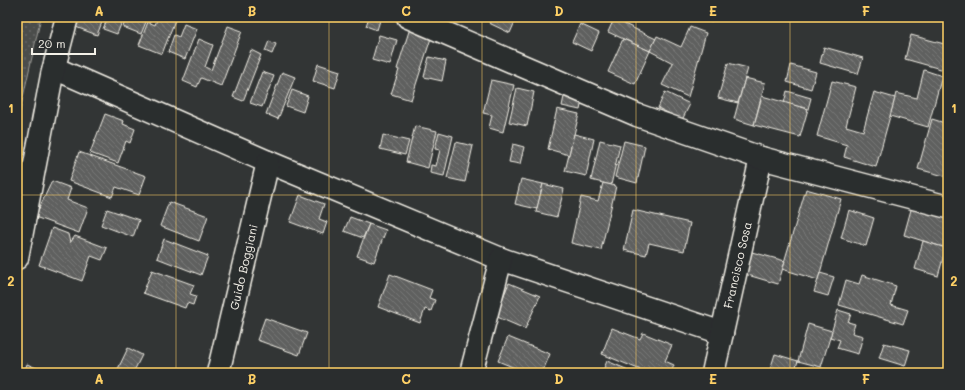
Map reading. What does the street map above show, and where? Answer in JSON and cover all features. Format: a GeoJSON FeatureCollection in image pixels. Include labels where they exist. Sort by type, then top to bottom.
{"type":"FeatureCollection","features":[{"type":"Feature","properties":{"kind":"street"},"geometry":{"type":"LineString","coordinates":[[17,258],[54,68],[67,17]]}},
{"type":"Feature","properties":{"kind":"street"},"geometry":{"type":"LineString","coordinates":[[408,17],[637,115],[761,158],[948,207]]}},
{"type":"Feature","properties":{"kind":"street"},"geometry":{"type":"LineString","coordinates":[[54,68],[268,162],[501,259],[722,333]]}},
{"type":"Feature","properties":{"kind":"street","name":"Francisco Sosa"},"geometry":{"type":"LineString","coordinates":[[713,373],[761,158]]}},
{"type":"Feature","properties":{"kind":"street","name":"Guido Boggiani"},"geometry":{"type":"LineString","coordinates":[[218,373],[268,162]]}},
{"type":"Feature","properties":{"kind":"street"},"geometry":{"type":"LineString","coordinates":[[471,373],[501,259]]}},
{"type":"Feature","properties":{"kind":"shaded area"},"geometry":{"type":"Polygon","coordinates":[[[17,17],[41,17],[17,124],[17,17]]]}},
{"type":"Feature","properties":{"kind":"building"},"geometry":{"type":"Polygon","coordinates":[[[76,17],[104,17],[97,35],[73,26],[76,17]]]}},
{"type":"Feature","properties":{"kind":"building"},"geometry":{"type":"Polygon","coordinates":[[[108,17],[124,17],[117,34],[103,29],[108,17]]]}},
{"type":"Feature","properties":{"kind":"building"},"geometry":{"type":"Polygon","coordinates":[[[126,17],[148,17],[141,34],[123,27],[126,17]]]}},
{"type":"Feature","properties":{"kind":"building"},"geometry":{"type":"Polygon","coordinates":[[[158,17],[166,17],[175,20],[162,54],[139,45],[148,22],[155,25],[158,17]]]}},
{"type":"Feature","properties":{"kind":"building"},"geometry":{"type":"Polygon","coordinates":[[[369,17],[381,17],[377,30],[366,26],[369,17]]]}},
{"type":"Feature","properties":{"kind":"building"},"geometry":{"type":"Polygon","coordinates":[[[492,17],[517,17],[510,33],[489,23],[492,17]]]}},
{"type":"Feature","properties":{"kind":"building"},"geometry":{"type":"Polygon","coordinates":[[[696,17],[713,17],[711,22],[696,17]]]}},
{"type":"Feature","properties":{"kind":"building"},"geometry":{"type":"Polygon","coordinates":[[[614,19],[656,39],[650,51],[608,32],[614,19]]]}},
{"type":"Feature","properties":{"kind":"building"},"geometry":{"type":"Polygon","coordinates":[[[184,24],[197,29],[185,59],[168,52],[174,35],[179,37],[184,24]]]}},
{"type":"Feature","properties":{"kind":"building"},"geometry":{"type":"Polygon","coordinates":[[[580,24],[599,33],[591,51],[572,42],[580,24]]]}},
{"type":"Feature","properties":{"kind":"building"},"geometry":{"type":"Polygon","coordinates":[[[228,26],[242,31],[221,86],[201,78],[197,87],[183,81],[199,39],[213,45],[205,67],[211,70],[228,26]]]}},
{"type":"Feature","properties":{"kind":"building"},"geometry":{"type":"Polygon","coordinates":[[[690,27],[706,33],[688,97],[662,85],[673,63],[650,51],[657,36],[681,47],[690,27]]]}},
{"type":"Feature","properties":{"kind":"building"},"geometry":{"type":"Polygon","coordinates":[[[410,28],[432,35],[411,100],[391,94],[410,28]]]}},
{"type":"Feature","properties":{"kind":"building"},"geometry":{"type":"Polygon","coordinates":[[[379,35],[397,40],[390,65],[372,60],[379,35]]]}},
{"type":"Feature","properties":{"kind":"building"},"geometry":{"type":"Polygon","coordinates":[[[911,35],[948,45],[948,71],[905,59],[911,35]]]}},
{"type":"Feature","properties":{"kind":"building"},"geometry":{"type":"Polygon","coordinates":[[[623,39],[650,51],[635,84],[608,72],[623,39]]]}},
{"type":"Feature","properties":{"kind":"building"},"geometry":{"type":"Polygon","coordinates":[[[269,41],[276,44],[272,54],[265,51],[269,41]]]}},
{"type":"Feature","properties":{"kind":"building"},"geometry":{"type":"Polygon","coordinates":[[[824,47],[863,58],[858,74],[820,63],[824,47]]]}},
{"type":"Feature","properties":{"kind":"building"},"geometry":{"type":"Polygon","coordinates":[[[251,50],[261,55],[243,101],[233,97],[251,50]]]}},
{"type":"Feature","properties":{"kind":"building"},"geometry":{"type":"Polygon","coordinates":[[[429,57],[446,61],[442,81],[424,77],[429,57]]]}},
{"type":"Feature","properties":{"kind":"building"},"geometry":{"type":"Polygon","coordinates":[[[728,63],[748,68],[738,103],[718,98],[728,63]]]}},
{"type":"Feature","properties":{"kind":"building"},"geometry":{"type":"Polygon","coordinates":[[[318,64],[340,71],[335,88],[313,81],[318,64]]]}},
{"type":"Feature","properties":{"kind":"building"},"geometry":{"type":"Polygon","coordinates":[[[791,65],[816,72],[811,89],[787,82],[791,65]]]}},
{"type":"Feature","properties":{"kind":"building"},"geometry":{"type":"Polygon","coordinates":[[[924,70],[942,76],[928,127],[890,116],[896,93],[917,98],[924,70]]]}},
{"type":"Feature","properties":{"kind":"building"},"geometry":{"type":"Polygon","coordinates":[[[262,72],[274,76],[262,107],[250,103],[262,72]]]}},
{"type":"Feature","properties":{"kind":"building"},"geometry":{"type":"Polygon","coordinates":[[[282,72],[295,77],[278,119],[266,114],[282,72]]]}},
{"type":"Feature","properties":{"kind":"building"},"geometry":{"type":"Polygon","coordinates":[[[745,78],[765,83],[754,125],[734,119],[745,78]]]}},
{"type":"Feature","properties":{"kind":"building"},"geometry":{"type":"Polygon","coordinates":[[[491,80],[514,85],[503,132],[489,128],[492,115],[483,113],[491,80]]]}},
{"type":"Feature","properties":{"kind":"building"},"geometry":{"type":"Polygon","coordinates":[[[832,81],[856,87],[846,126],[863,131],[874,92],[895,98],[876,167],[844,157],[847,145],[817,136],[832,81]]]}},
{"type":"Feature","properties":{"kind":"building"},"geometry":{"type":"Polygon","coordinates":[[[517,88],[534,92],[527,126],[509,122],[517,88]]]}},
{"type":"Feature","properties":{"kind":"building"},"geometry":{"type":"Polygon","coordinates":[[[292,90],[308,96],[303,112],[286,106],[292,90]]]}},
{"type":"Feature","properties":{"kind":"building"},"geometry":{"type":"Polygon","coordinates":[[[787,91],[811,98],[808,109],[784,103],[787,91]]]}},
{"type":"Feature","properties":{"kind":"building"},"geometry":{"type":"Polygon","coordinates":[[[565,92],[583,96],[580,110],[562,106],[565,92]]]}},
{"type":"Feature","properties":{"kind":"building"},"geometry":{"type":"Polygon","coordinates":[[[665,92],[690,104],[682,120],[658,108],[665,92]]]}},
{"type":"Feature","properties":{"kind":"building"},"geometry":{"type":"Polygon","coordinates":[[[762,96],[808,109],[800,137],[754,125],[762,96]]]}},
{"type":"Feature","properties":{"kind":"building"},"geometry":{"type":"Polygon","coordinates":[[[557,109],[579,114],[569,155],[548,149],[557,109]]]}},
{"type":"Feature","properties":{"kind":"building"},"geometry":{"type":"Polygon","coordinates":[[[105,114],[124,121],[123,124],[135,129],[130,143],[126,141],[118,163],[90,153],[105,114]]]}},
{"type":"Feature","properties":{"kind":"building"},"geometry":{"type":"Polygon","coordinates":[[[932,119],[948,124],[948,132],[945,143],[948,144],[948,177],[918,169],[932,119]]]}},
{"type":"Feature","properties":{"kind":"building"},"geometry":{"type":"Polygon","coordinates":[[[415,126],[437,131],[428,168],[406,162],[415,126]]]}},
{"type":"Feature","properties":{"kind":"building"},"geometry":{"type":"Polygon","coordinates":[[[439,132],[453,136],[444,176],[430,173],[431,165],[436,166],[440,150],[435,149],[439,132]]]}},
{"type":"Feature","properties":{"kind":"building"},"geometry":{"type":"Polygon","coordinates":[[[574,134],[594,139],[586,176],[565,171],[574,134]]]}},
{"type":"Feature","properties":{"kind":"building"},"geometry":{"type":"Polygon","coordinates":[[[383,135],[409,141],[405,155],[380,149],[383,135]]]}},
{"type":"Feature","properties":{"kind":"building"},"geometry":{"type":"Polygon","coordinates":[[[600,140],[620,145],[611,185],[591,180],[600,140]]]}},
{"type":"Feature","properties":{"kind":"building"},"geometry":{"type":"Polygon","coordinates":[[[624,141],[645,146],[637,183],[615,177],[624,141]]]}},
{"type":"Feature","properties":{"kind":"building"},"geometry":{"type":"Polygon","coordinates":[[[456,142],[473,146],[465,182],[447,178],[456,142]]]}},
{"type":"Feature","properties":{"kind":"building"},"geometry":{"type":"Polygon","coordinates":[[[513,144],[524,147],[520,164],[509,162],[513,144]]]}},
{"type":"Feature","properties":{"kind":"building"},"geometry":{"type":"Polygon","coordinates":[[[79,152],[146,176],[139,195],[116,187],[112,197],[69,181],[79,152]]]}},
{"type":"Feature","properties":{"kind":"building"},"geometry":{"type":"Polygon","coordinates":[[[521,179],[543,184],[537,209],[515,204],[521,179]]]}},
{"type":"Feature","properties":{"kind":"building"},"geometry":{"type":"Polygon","coordinates":[[[52,181],[71,188],[67,200],[88,208],[79,233],[35,217],[52,181]]]}},
{"type":"Feature","properties":{"kind":"building"},"geometry":{"type":"Polygon","coordinates":[[[603,183],[616,186],[601,250],[571,243],[581,197],[598,201],[603,183]]]}},
{"type":"Feature","properties":{"kind":"building"},"geometry":{"type":"Polygon","coordinates":[[[543,184],[564,189],[557,217],[536,212],[543,184]]]}},
{"type":"Feature","properties":{"kind":"building"},"geometry":{"type":"Polygon","coordinates":[[[806,189],[841,199],[818,280],[782,269],[806,189]]]}},
{"type":"Feature","properties":{"kind":"building"},"geometry":{"type":"Polygon","coordinates":[[[300,195],[324,204],[319,219],[327,222],[323,234],[290,222],[300,195]]]}},
{"type":"Feature","properties":{"kind":"building"},"geometry":{"type":"Polygon","coordinates":[[[169,202],[208,216],[199,241],[160,226],[169,202]]]}},
{"type":"Feature","properties":{"kind":"building"},"geometry":{"type":"Polygon","coordinates":[[[912,206],[948,217],[948,241],[946,248],[904,235],[912,206]]]}},
{"type":"Feature","properties":{"kind":"building"},"geometry":{"type":"Polygon","coordinates":[[[107,209],[139,220],[133,237],[101,225],[107,209]]]}},
{"type":"Feature","properties":{"kind":"building"},"geometry":{"type":"Polygon","coordinates":[[[633,210],[690,223],[684,251],[649,243],[646,255],[624,250],[633,210]]]}},
{"type":"Feature","properties":{"kind":"building"},"geometry":{"type":"Polygon","coordinates":[[[849,210],[874,218],[866,246],[841,238],[849,210]]]}},
{"type":"Feature","properties":{"kind":"building"},"geometry":{"type":"Polygon","coordinates":[[[350,217],[369,224],[363,238],[344,231],[350,217]]]}},
{"type":"Feature","properties":{"kind":"building"},"geometry":{"type":"Polygon","coordinates":[[[369,224],[386,230],[374,262],[357,256],[369,224]]]}},
{"type":"Feature","properties":{"kind":"building"},"geometry":{"type":"Polygon","coordinates":[[[52,228],[68,234],[70,243],[75,236],[107,248],[102,260],[91,256],[82,281],[39,265],[52,228]]]}},
{"type":"Feature","properties":{"kind":"building"},"geometry":{"type":"Polygon","coordinates":[[[164,239],[208,256],[201,275],[157,258],[164,239]]]}},
{"type":"Feature","properties":{"kind":"building"},"geometry":{"type":"Polygon","coordinates":[[[923,241],[946,248],[938,276],[915,269],[923,241]]]}},
{"type":"Feature","properties":{"kind":"building"},"geometry":{"type":"Polygon","coordinates":[[[748,251],[785,261],[778,284],[741,273],[748,251]]]}},
{"type":"Feature","properties":{"kind":"building"},"geometry":{"type":"Polygon","coordinates":[[[152,270],[194,285],[190,294],[196,296],[193,305],[187,303],[185,308],[143,293],[152,270]]]}},
{"type":"Feature","properties":{"kind":"building"},"geometry":{"type":"Polygon","coordinates":[[[820,273],[834,277],[828,296],[814,292],[820,273]]]}},
{"type":"Feature","properties":{"kind":"building"},"geometry":{"type":"Polygon","coordinates":[[[390,274],[432,290],[429,298],[435,300],[431,311],[425,309],[420,323],[378,307],[390,274]]]}},
{"type":"Feature","properties":{"kind":"building"},"geometry":{"type":"Polygon","coordinates":[[[862,275],[896,286],[891,305],[908,310],[903,324],[839,305],[846,280],[859,284],[862,275]]]}},
{"type":"Feature","properties":{"kind":"building"},"geometry":{"type":"Polygon","coordinates":[[[509,283],[540,296],[525,329],[495,316],[509,283]]]}},
{"type":"Feature","properties":{"kind":"building"},"geometry":{"type":"Polygon","coordinates":[[[838,310],[851,314],[848,322],[855,324],[852,333],[863,336],[858,354],[837,348],[840,340],[830,337],[838,310]]]}},
{"type":"Feature","properties":{"kind":"building"},"geometry":{"type":"Polygon","coordinates":[[[265,318],[307,333],[299,355],[257,340],[265,318]]]}},
{"type":"Feature","properties":{"kind":"building"},"geometry":{"type":"Polygon","coordinates":[[[808,324],[832,331],[821,367],[798,361],[808,324]]]}},
{"type":"Feature","properties":{"kind":"building"},"geometry":{"type":"Polygon","coordinates":[[[612,328],[640,339],[643,333],[672,345],[665,361],[674,365],[671,373],[648,373],[602,354],[612,328]]]}},
{"type":"Feature","properties":{"kind":"building"},"geometry":{"type":"Polygon","coordinates":[[[508,337],[550,354],[542,373],[527,373],[498,361],[508,337]]]}},
{"type":"Feature","properties":{"kind":"building"},"geometry":{"type":"Polygon","coordinates":[[[884,343],[910,350],[905,366],[879,358],[884,343]]]}},
{"type":"Feature","properties":{"kind":"building"},"geometry":{"type":"Polygon","coordinates":[[[128,348],[142,355],[133,373],[116,373],[128,348]]]}},
{"type":"Feature","properties":{"kind":"building"},"geometry":{"type":"Polygon","coordinates":[[[775,354],[798,361],[794,373],[769,373],[775,354]]]}},
{"type":"Feature","properties":{"kind":"building"},"geometry":{"type":"Polygon","coordinates":[[[607,361],[626,369],[625,373],[602,373],[607,361]]]}},
{"type":"Feature","properties":{"kind":"building"},"geometry":{"type":"Polygon","coordinates":[[[27,364],[48,373],[24,373],[27,364]]]}},
{"type":"Feature","properties":{"kind":"building"},"geometry":{"type":"Polygon","coordinates":[[[821,368],[839,373],[820,373],[821,368]]]}}]}
